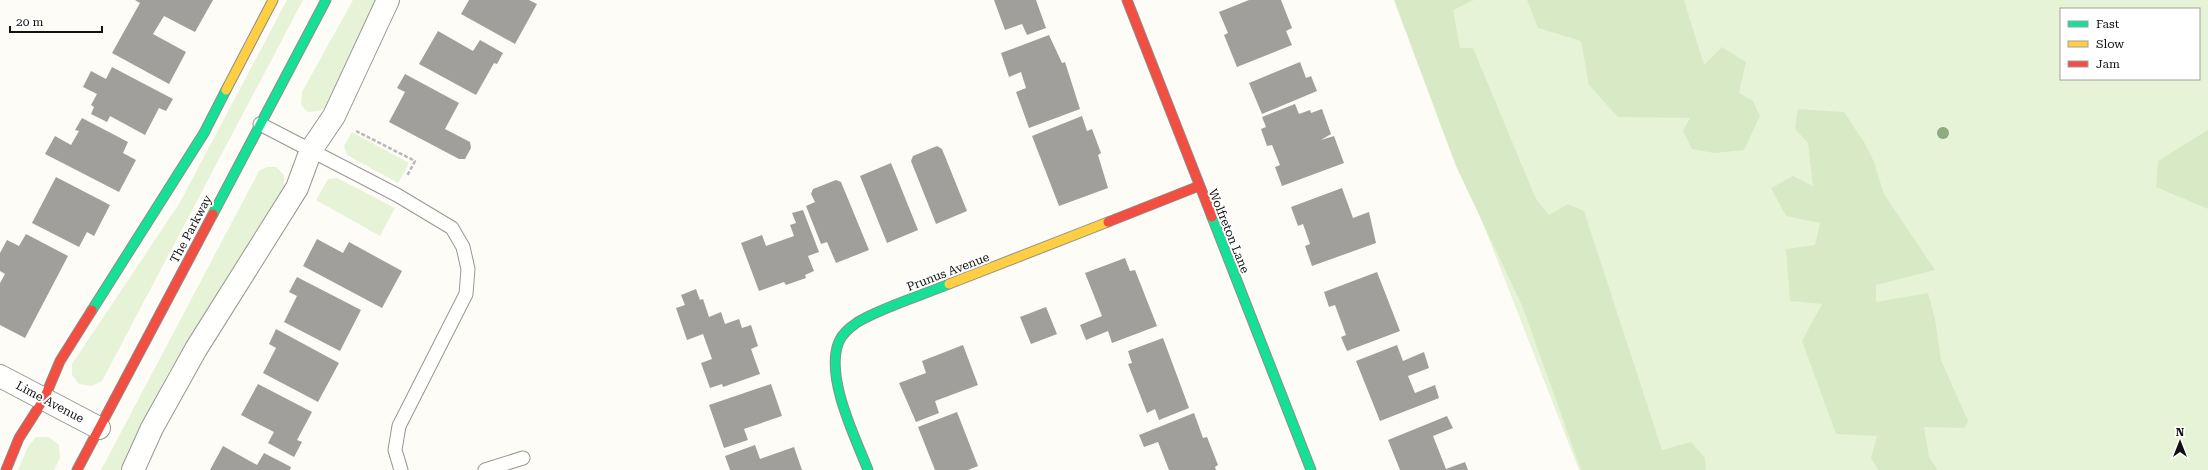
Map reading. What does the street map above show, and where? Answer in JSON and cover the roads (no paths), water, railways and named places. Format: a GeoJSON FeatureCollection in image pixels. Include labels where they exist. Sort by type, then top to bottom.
{"type":"FeatureCollection","features":[{"type":"Feature","properties":{"kind":"street"},"geometry":{"type":"LineString","coordinates":[[6,470],[19,438],[44,399],[60,361],[204,134],[273,0]]}},
{"type":"Feature","properties":{"kind":"street","name":"The Parkway"},"geometry":{"type":"LineString","coordinates":[[77,470],[326,0]]}},
{"type":"Feature","properties":{"kind":"street"},"geometry":{"type":"LineString","coordinates":[[133,470],[152,428],[196,349],[297,188],[311,150],[334,116],[388,0]]}},
{"type":"Feature","properties":{"kind":"street","name":"Wolfreton Lane"},"geometry":{"type":"LineString","coordinates":[[1127,0],[1311,470]]}},
{"type":"Feature","properties":{"kind":"street","name":"Prunus Avenue"},"geometry":{"type":"LineString","coordinates":[[868,470],[837,381],[835,360],[838,343],[849,328],[866,317],[1199,186]]}},
{"type":"Feature","properties":{"kind":"street","name":"Lime Avenue"},"geometry":{"type":"LineString","coordinates":[[0,376],[99,428]]}},
{"type":"Feature","properties":{"kind":"lane"},"geometry":{"type":"LineString","coordinates":[[260,124],[397,195],[452,228],[463,247],[468,269],[466,294],[399,426],[395,450],[401,470]]}},
{"type":"Feature","properties":{"kind":"lane"},"geometry":{"type":"LineString","coordinates":[[485,470],[523,458]]}}]}
